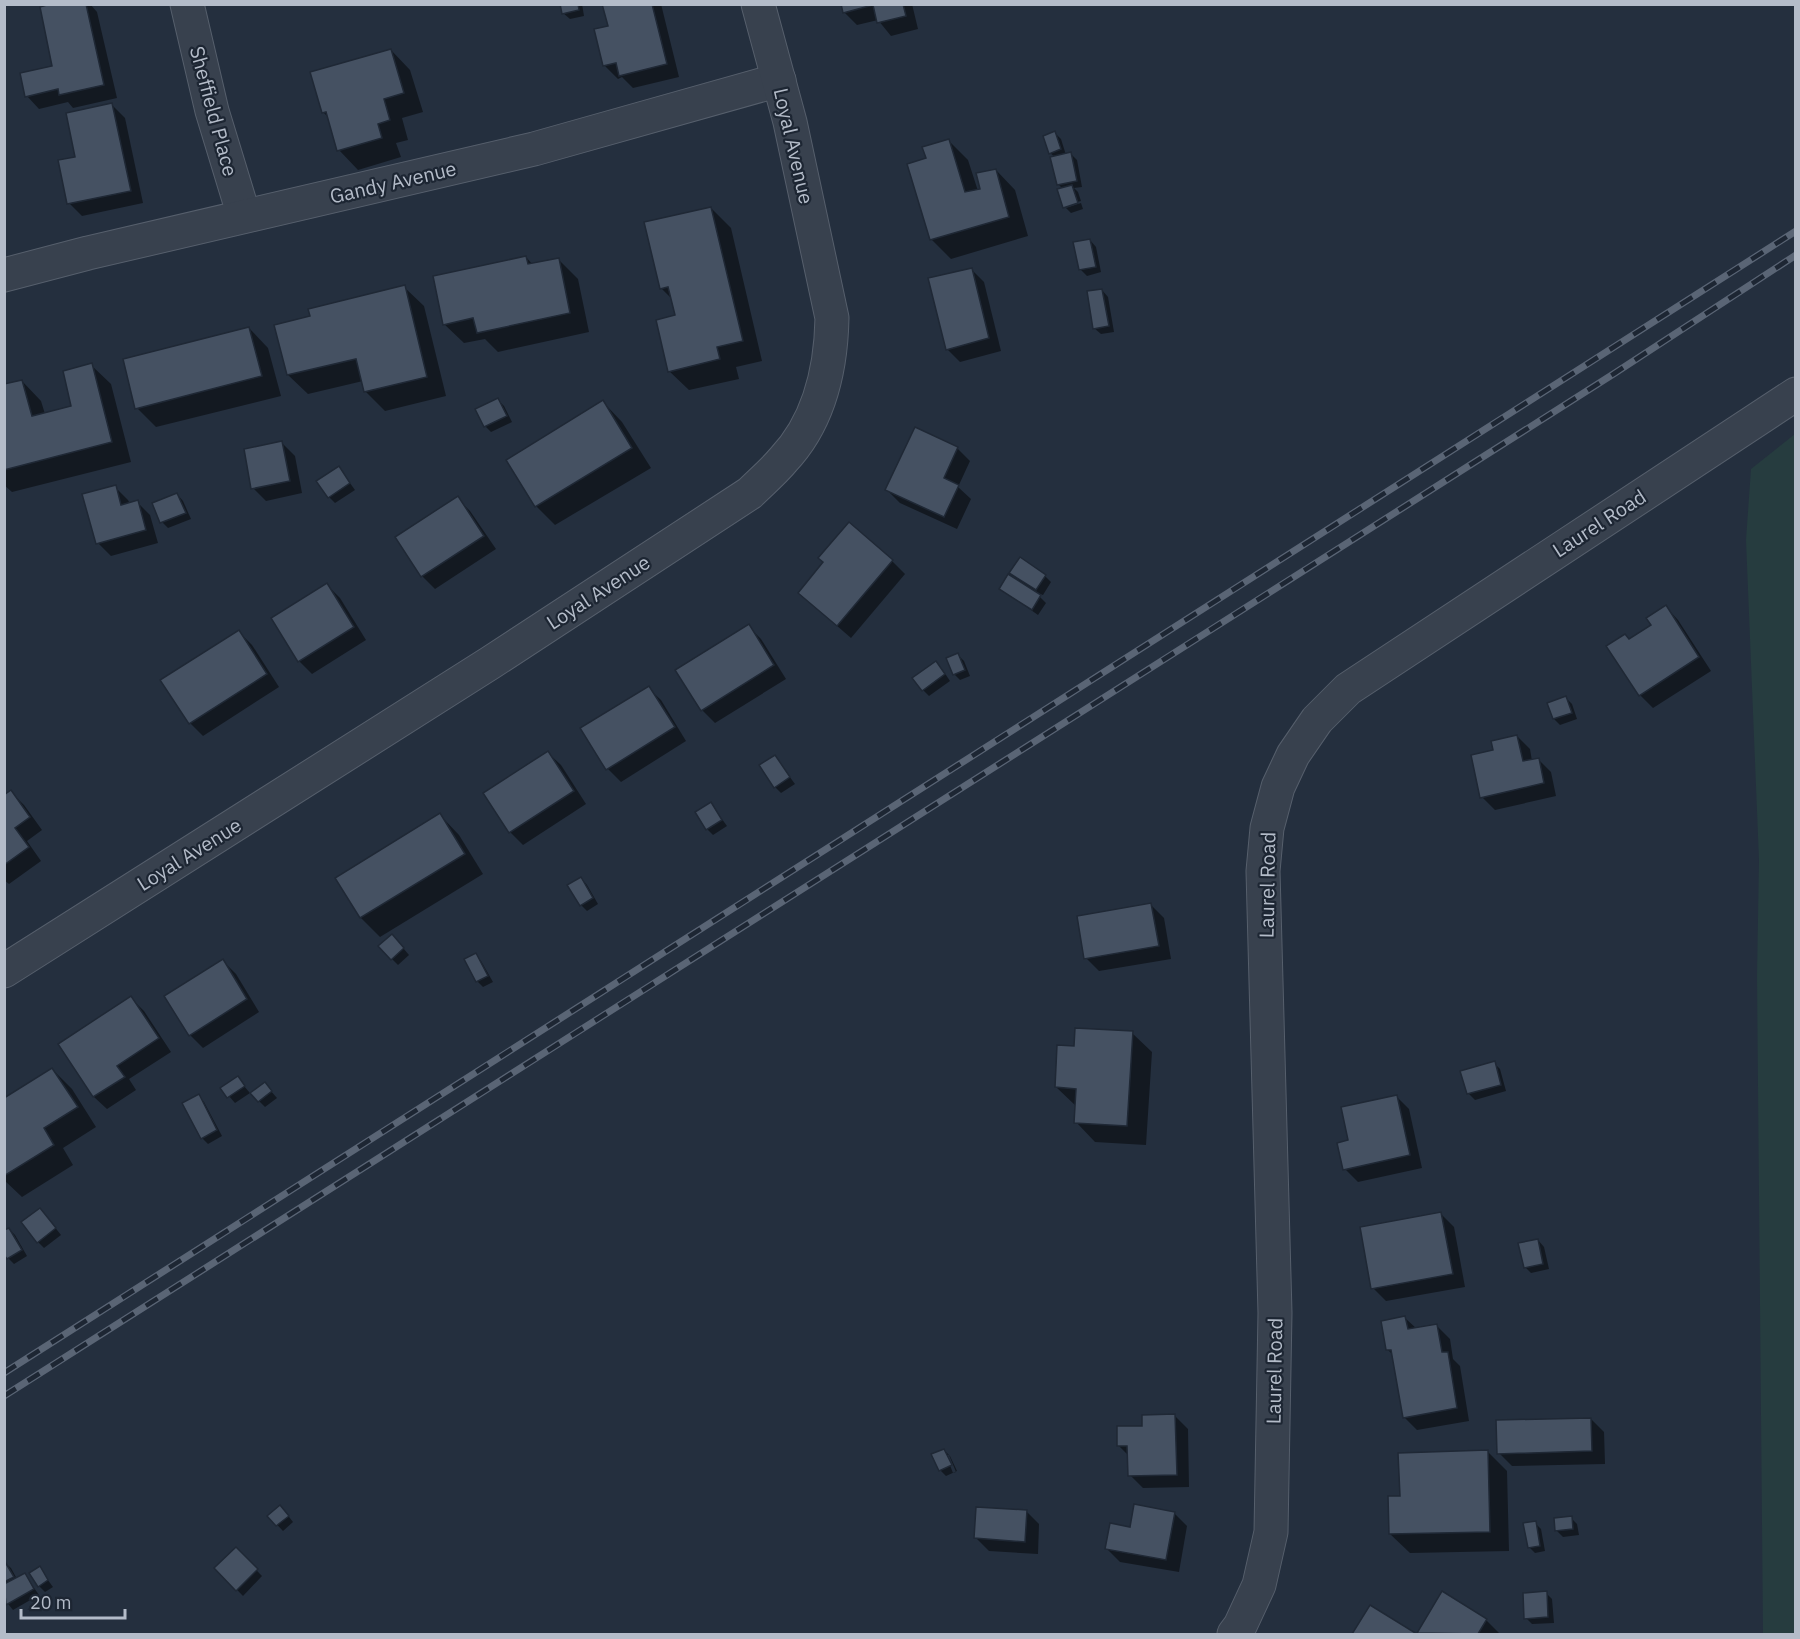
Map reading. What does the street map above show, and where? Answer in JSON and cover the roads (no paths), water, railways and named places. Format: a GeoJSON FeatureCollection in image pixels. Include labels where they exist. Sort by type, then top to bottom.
{"type":"FeatureCollection","features":[{"type":"Feature","properties":{"kind":"street","name":"Sheffield Place"},"geometry":{"type":"LineString","coordinates":[[187,4],[212,111],[244,216]]}},
{"type":"Feature","properties":{"kind":"street","name":"Loyal Avenue"},"geometry":{"type":"LineString","coordinates":[[4,971],[570,611],[750,493],[785,459],[807,426],[823,389],[831,350],[832,318],[779,80],[758,4]]}},
{"type":"Feature","properties":{"kind":"street","name":"Gandy Avenue"},"geometry":{"type":"LineString","coordinates":[[4,275],[244,216],[534,149],[779,80]]}},
{"type":"Feature","properties":{"kind":"street","name":"Laurel Road"},"geometry":{"type":"LineString","coordinates":[[1234,1635],[1259,1584],[1271,1532],[1275,1313],[1263,871],[1267,828],[1278,787],[1293,755],[1317,720],[1348,689],[1796,394]]}},
{"type":"Feature","properties":{"kind":"railway"},"geometry":{"type":"LineString","coordinates":[[4,1373],[1796,231]]}},
{"type":"Feature","properties":{"kind":"railway"},"geometry":{"type":"LineString","coordinates":[[4,1396],[1615,373],[1796,255]]}}]}
